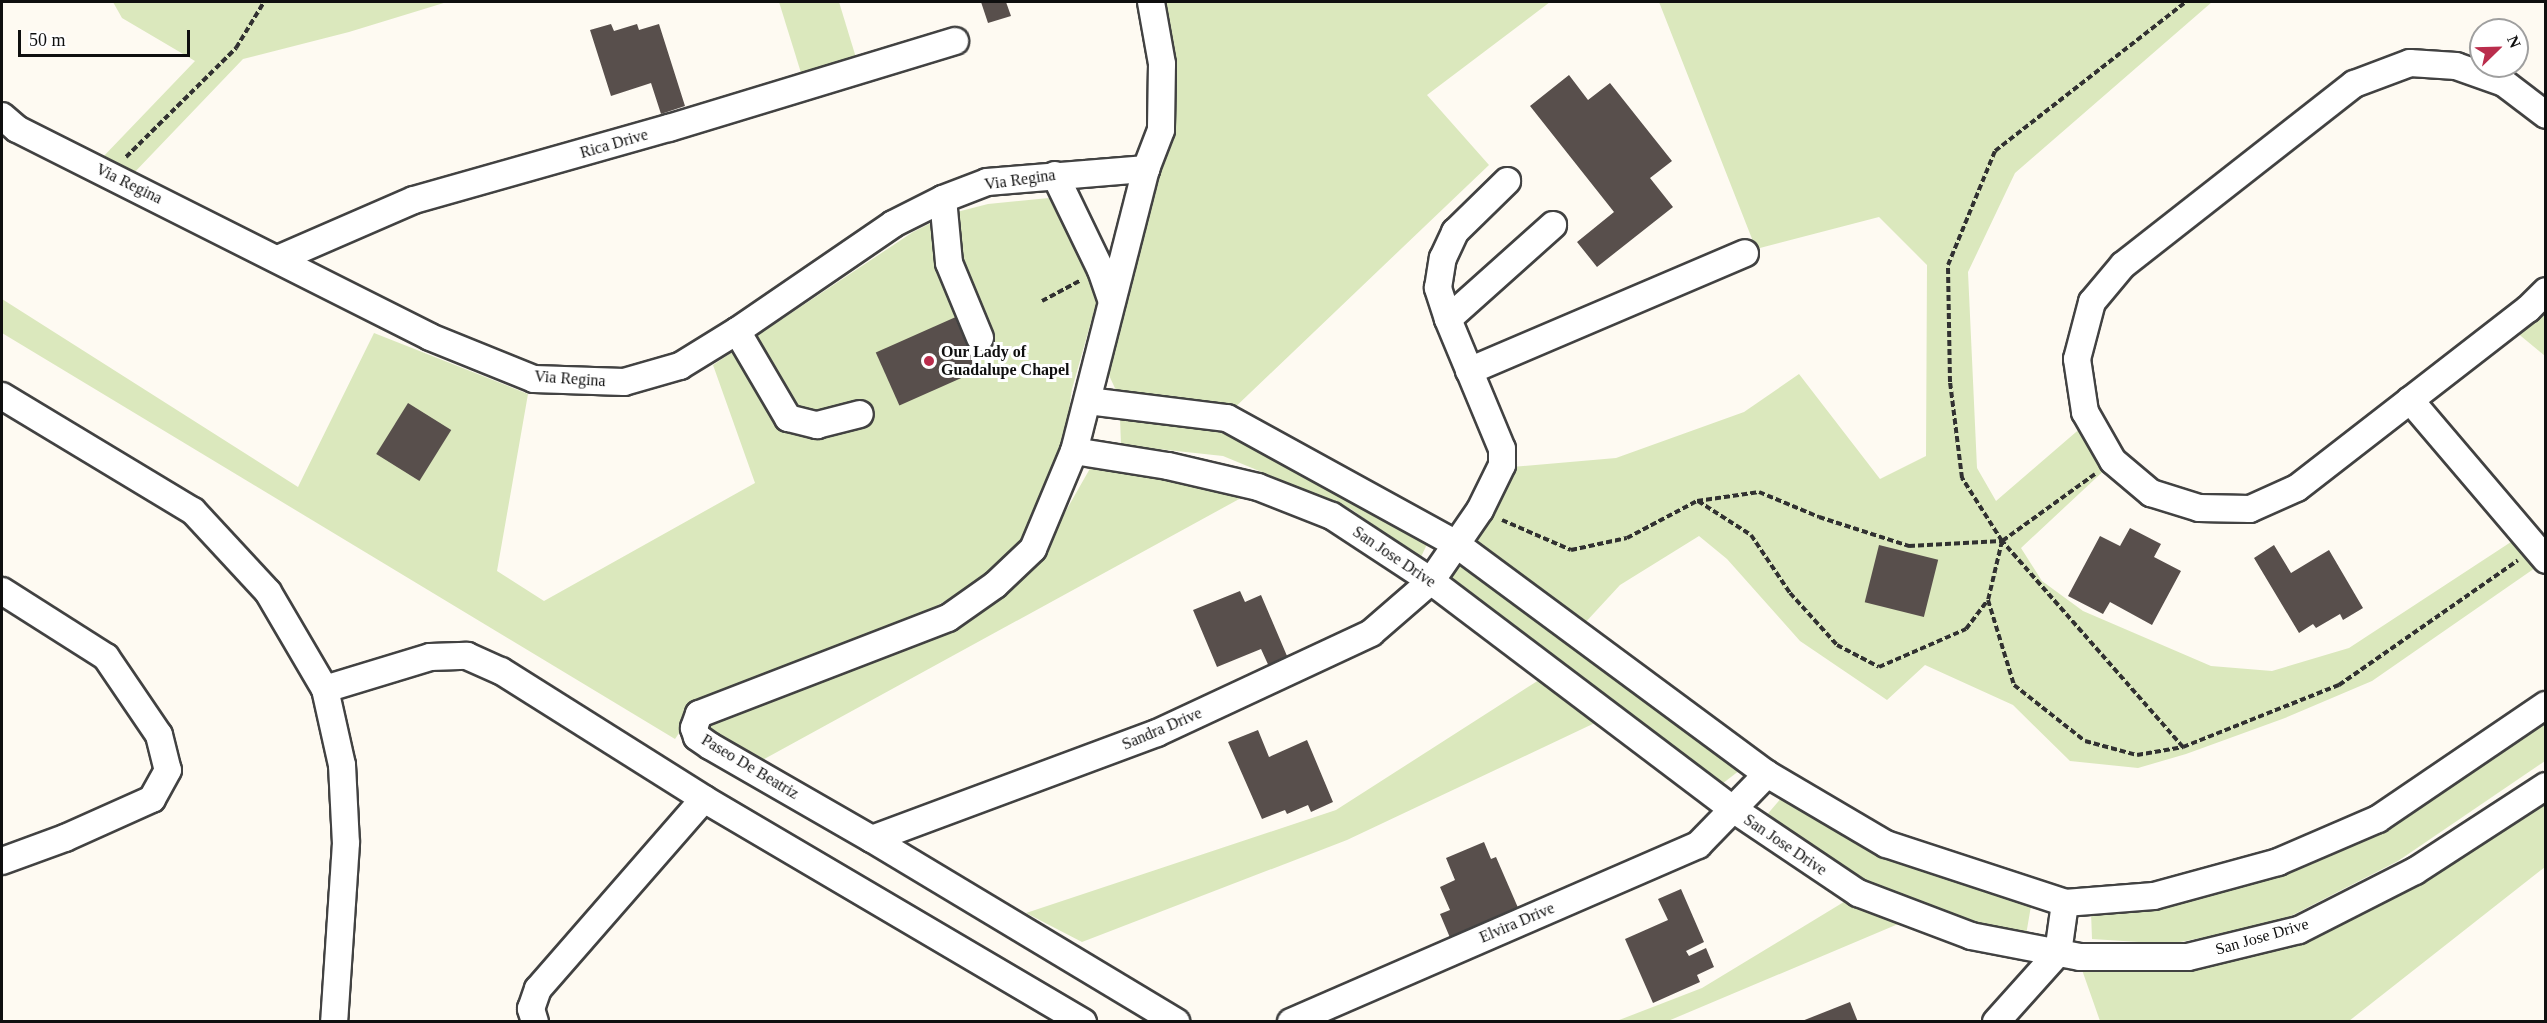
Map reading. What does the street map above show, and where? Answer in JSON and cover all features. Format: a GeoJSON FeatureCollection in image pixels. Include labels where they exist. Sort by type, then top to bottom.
{"type":"FeatureCollection","features":[{"type":"Feature","properties":{"kind":"street"},"geometry":{"type":"LineString","coordinates":[[1074,451],[1146,169],[1161,130],[1162,64],[1151,2]]}},
{"type":"Feature","properties":{"kind":"street","name":"Rica Drive"},"geometry":{"type":"LineString","coordinates":[[278,259],[414,200],[669,128],[955,41]]}},
{"type":"Feature","properties":{"kind":"street"},"geometry":{"type":"LineString","coordinates":[[2546,115],[2504,83],[2456,66],[2410,63],[2354,84],[2123,265],[2092,302],[2077,359],[2085,412],[2113,461],[2151,492],[2199,508],[2250,509],[2297,488],[2528,309],[2546,291]]}},
{"type":"Feature","properties":{"kind":"street","name":"Via Regina"},"geometry":{"type":"LineString","coordinates":[[2,116],[17,129],[430,337],[534,379],[624,382],[680,366],[737,331],[893,224],[943,199],[987,182],[1146,169]]}},
{"type":"Feature","properties":{"kind":"street"},"geometry":{"type":"LineString","coordinates":[[1055,175],[1101,270],[1111,299]]}},
{"type":"Feature","properties":{"kind":"street","name":"Sandra Drive"},"geometry":{"type":"LineString","coordinates":[[872,839],[1158,733],[1371,633],[1431,580],[1480,510],[1502,465],[1502,449],[1448,319],[1438,288],[1443,258],[1455,232],[1507,181]]}},
{"type":"Feature","properties":{"kind":"street"},"geometry":{"type":"LineString","coordinates":[[943,199],[949,263],[980,338]]}},
{"type":"Feature","properties":{"kind":"street"},"geometry":{"type":"LineString","coordinates":[[1448,319],[1552,225]]}},
{"type":"Feature","properties":{"kind":"street"},"geometry":{"type":"LineString","coordinates":[[1469,371],[1745,253]]}},
{"type":"Feature","properties":{"kind":"street"},"geometry":{"type":"LineString","coordinates":[[737,331],[788,418],[817,425],[860,414]]}},
{"type":"Feature","properties":{"kind":"street"},"geometry":{"type":"LineString","coordinates":[[2,396],[193,511],[268,592],[325,689],[342,765],[346,843],[334,1022]]}},
{"type":"Feature","properties":{"kind":"street"},"geometry":{"type":"LineString","coordinates":[[2410,400],[2540,554]]}},
{"type":"Feature","properties":{"kind":"street"},"geometry":{"type":"LineString","coordinates":[[1088,401],[1227,418],[1456,544],[1767,774],[1886,844],[2065,903],[2154,896],[2278,862],[2378,819],[2546,705]]}},
{"type":"Feature","properties":{"kind":"street","name":"San Jose Drive"},"geometry":{"type":"LineString","coordinates":[[1074,451],[1168,466],[1257,488],[1332,516],[1431,580],[1733,809],[1868,899],[1971,936],[2080,957],[2188,957],[2299,930],[2415,871],[2546,786]]}},
{"type":"Feature","properties":{"kind":"street","name":"Paseo De Beatriz"},"geometry":{"type":"LineString","coordinates":[[1074,451],[1033,549],[995,585],[948,618],[699,714],[694,728],[697,737],[872,839],[1176,1022]]}},
{"type":"Feature","properties":{"kind":"street"},"geometry":{"type":"LineString","coordinates":[[2,591],[106,657],[159,735],[168,770],[152,799],[65,837],[2,861]]}},
{"type":"Feature","properties":{"kind":"street"},"geometry":{"type":"LineString","coordinates":[[325,689],[430,657],[467,656],[501,671],[704,799],[1083,1022]]}},
{"type":"Feature","properties":{"kind":"street","name":"Elvira Drive"},"geometry":{"type":"LineString","coordinates":[[1291,1022],[1698,845],[1767,774]]}},
{"type":"Feature","properties":{"kind":"street"},"geometry":{"type":"LineString","coordinates":[[535,1022],[531,1009],[538,989],[704,799]]}},
{"type":"Feature","properties":{"kind":"street"},"geometry":{"type":"LineString","coordinates":[[1996,1022],[2058,953],[2065,903]]}},
{"type":"Feature","properties":{"kind":"path"},"geometry":{"type":"LineString","coordinates":[[109,174],[236,48],[264,2]]}},
{"type":"Feature","properties":{"kind":"path"},"geometry":{"type":"LineString","coordinates":[[2183,747],[2002,541],[1962,478],[1950,382],[1948,265],[1995,151],[2186,2]]}},
{"type":"Feature","properties":{"kind":"path"},"geometry":{"type":"LineString","coordinates":[[1042,301],[1101,270]]}},
{"type":"Feature","properties":{"kind":"path"},"geometry":{"type":"LineString","coordinates":[[1480,510],[1571,550],[1627,538],[1697,501],[1760,492],[1819,517],[1909,546],[2002,541],[2113,461]]}},
{"type":"Feature","properties":{"kind":"path"},"geometry":{"type":"LineString","coordinates":[[1697,501],[1751,535],[1790,593],[1837,645],[1879,667],[1966,629],[1988,600],[2002,541]]}},
{"type":"Feature","properties":{"kind":"path"},"geometry":{"type":"LineString","coordinates":[[1988,600],[2014,685],[2085,741],[2137,754],[2183,747],[2339,685],[2540,554]]}},
{"type":"Feature","properties":{"kind":"green space"},"geometry":{"type":"Polygon","coordinates":[[[113,2],[447,2],[349,32],[243,59],[131,176],[101,159],[195,61],[122,18],[113,2]]]}},
{"type":"Feature","properties":{"kind":"green space"},"geometry":{"type":"Polygon","coordinates":[[[779,2],[839,2],[857,61],[802,76],[779,2]]]}},
{"type":"Feature","properties":{"kind":"green space"},"geometry":{"type":"Polygon","coordinates":[[[1162,2],[1550,2],[1427,95],[1489,165],[1228,414],[1120,399],[1107,371],[1158,169],[1162,2]]]}},
{"type":"Feature","properties":{"kind":"green space"},"geometry":{"type":"Polygon","coordinates":[[[1659,2],[2212,2],[2015,173],[1968,272],[1977,468],[1996,501],[2083,426],[2111,464],[2021,548],[2042,581],[2083,611],[2211,666],[2272,671],[2349,648],[2514,540],[2535,568],[2372,681],[2285,718],[2186,754],[2138,768],[2070,761],[2013,705],[1925,665],[1887,700],[1800,641],[1727,559],[1699,536],[1620,585],[1583,625],[1477,548],[1478,521],[1500,468],[1616,458],[1744,412],[1799,374],[1880,479],[1926,456],[1927,265],[1879,217],[1756,249],[1659,2]]]}},
{"type":"Feature","properties":{"kind":"green space"},"geometry":{"type":"Polygon","coordinates":[[[1049,198],[1098,297],[1072,389],[1064,443],[1023,538],[986,576],[935,607],[779,672],[694,711],[675,739],[2,333],[2,299],[298,487],[374,333],[528,394],[497,571],[544,601],[755,483],[713,365],[913,232],[949,214],[988,204],[1049,198]]]}},
{"type":"Feature","properties":{"kind":"green space"},"geometry":{"type":"Polygon","coordinates":[[[2545,288],[2545,356],[2504,322],[2545,288]]]}},
{"type":"Feature","properties":{"kind":"green space"},"geometry":{"type":"Polygon","coordinates":[[[1120,418],[1226,431],[1429,540],[1420,559],[1351,509],[1223,456],[1121,445],[1120,418]]]}},
{"type":"Feature","properties":{"kind":"green space"},"geometry":{"type":"Polygon","coordinates":[[[1092,465],[1160,473],[1241,498],[757,763],[728,751],[705,727],[710,716],[945,628],[1039,558],[1092,465]]]}},
{"type":"Feature","properties":{"kind":"green space"},"geometry":{"type":"Polygon","coordinates":[[[1461,562],[1744,767],[1718,787],[1447,579],[1461,562]]]}},
{"type":"Feature","properties":{"kind":"green space"},"geometry":{"type":"Polygon","coordinates":[[[1539,680],[1599,721],[1347,840],[1082,942],[1026,913],[1336,810],[1539,680]]]}},
{"type":"Feature","properties":{"kind":"green space"},"geometry":{"type":"Polygon","coordinates":[[[2545,711],[2545,761],[2398,861],[2277,923],[2170,944],[2092,939],[2091,912],[2184,902],[2288,870],[2545,711]]]}},
{"type":"Feature","properties":{"kind":"green space"},"geometry":{"type":"Polygon","coordinates":[[[1783,796],[1884,856],[2031,906],[2026,935],[1972,922],[1875,890],[1765,817],[1783,796]]]}},
{"type":"Feature","properties":{"kind":"green space"},"geometry":{"type":"Polygon","coordinates":[[[2545,796],[2545,867],[2349,1021],[2100,1021],[2081,967],[2303,939],[2545,796]]]}},
{"type":"Feature","properties":{"kind":"green space"},"geometry":{"type":"Polygon","coordinates":[[[1852,897],[1910,919],[1668,1021],[1614,1022],[1702,988],[1852,897]]]}},
{"type":"Feature","properties":{"kind":"building"},"geometry":{"type":"Polygon","coordinates":[[[981,2],[1006,2],[1011,16],[988,23],[981,2]]]}},
{"type":"Feature","properties":{"kind":"building"},"geometry":{"type":"Polygon","coordinates":[[[611,24],[614,31],[637,24],[639,30],[659,24],[685,106],[661,114],[651,83],[611,96],[590,30],[611,24]]]}},
{"type":"Feature","properties":{"kind":"building"},"geometry":{"type":"Polygon","coordinates":[[[1569,75],[1588,100],[1610,83],[1672,161],[1650,178],[1673,207],[1597,267],[1577,242],[1614,212],[1530,106],[1569,75]]]}},
{"type":"Feature","properties":{"kind":"building","name":"Our Lady of Guadalupe Chapel"},"geometry":{"type":"Polygon","coordinates":[[[958,316],[982,369],[899,406],[876,353],[958,316]]]}},
{"type":"Feature","properties":{"kind":"building"},"geometry":{"type":"Polygon","coordinates":[[[408,403],[451,430],[419,481],[376,454],[408,403]]]}},
{"type":"Feature","properties":{"kind":"building"},"geometry":{"type":"Polygon","coordinates":[[[2130,528],[2161,544],[2154,557],[2181,571],[2152,625],[2110,602],[2103,614],[2068,596],[2100,536],[2120,546],[2130,528]]]}},
{"type":"Feature","properties":{"kind":"building"},"geometry":{"type":"Polygon","coordinates":[[[1879,545],[1938,560],[1924,617],[1865,602],[1879,545]]]}},
{"type":"Feature","properties":{"kind":"building"},"geometry":{"type":"Polygon","coordinates":[[[2274,545],[2291,573],[2329,550],[2363,608],[2343,620],[2340,614],[2316,628],[2313,624],[2299,633],[2254,558],[2274,545]]]}},
{"type":"Feature","properties":{"kind":"building"},"geometry":{"type":"Polygon","coordinates":[[[1240,591],[1245,602],[1261,595],[1290,663],[1271,671],[1261,649],[1217,667],[1193,610],[1240,591]]]}},
{"type":"Feature","properties":{"kind":"building"},"geometry":{"type":"Polygon","coordinates":[[[1258,730],[1269,757],[1307,740],[1333,802],[1311,812],[1308,805],[1287,814],[1285,810],[1262,819],[1228,742],[1258,730]]]}},
{"type":"Feature","properties":{"kind":"building"},"geometry":{"type":"Polygon","coordinates":[[[1484,842],[1491,859],[1496,857],[1519,910],[1451,940],[1440,914],[1450,910],[1440,887],[1455,880],[1446,858],[1484,842]]]}},
{"type":"Feature","properties":{"kind":"building"},"geometry":{"type":"Polygon","coordinates":[[[1681,889],[1704,942],[1686,951],[1689,956],[1706,948],[1714,967],[1697,975],[1700,982],[1653,1003],[1625,939],[1668,920],[1658,899],[1681,889]]]}},
{"type":"Feature","properties":{"kind":"building"},"geometry":{"type":"Polygon","coordinates":[[[1850,1002],[1858,1022],[1802,1022],[1802,1021],[1850,1002]]]}},
{"type":"Feature","properties":{"kind":"place","name":"Our Lady of Guadalupe Chapel"},"geometry":{"type":"Point","coordinates":[929,361]}}]}
